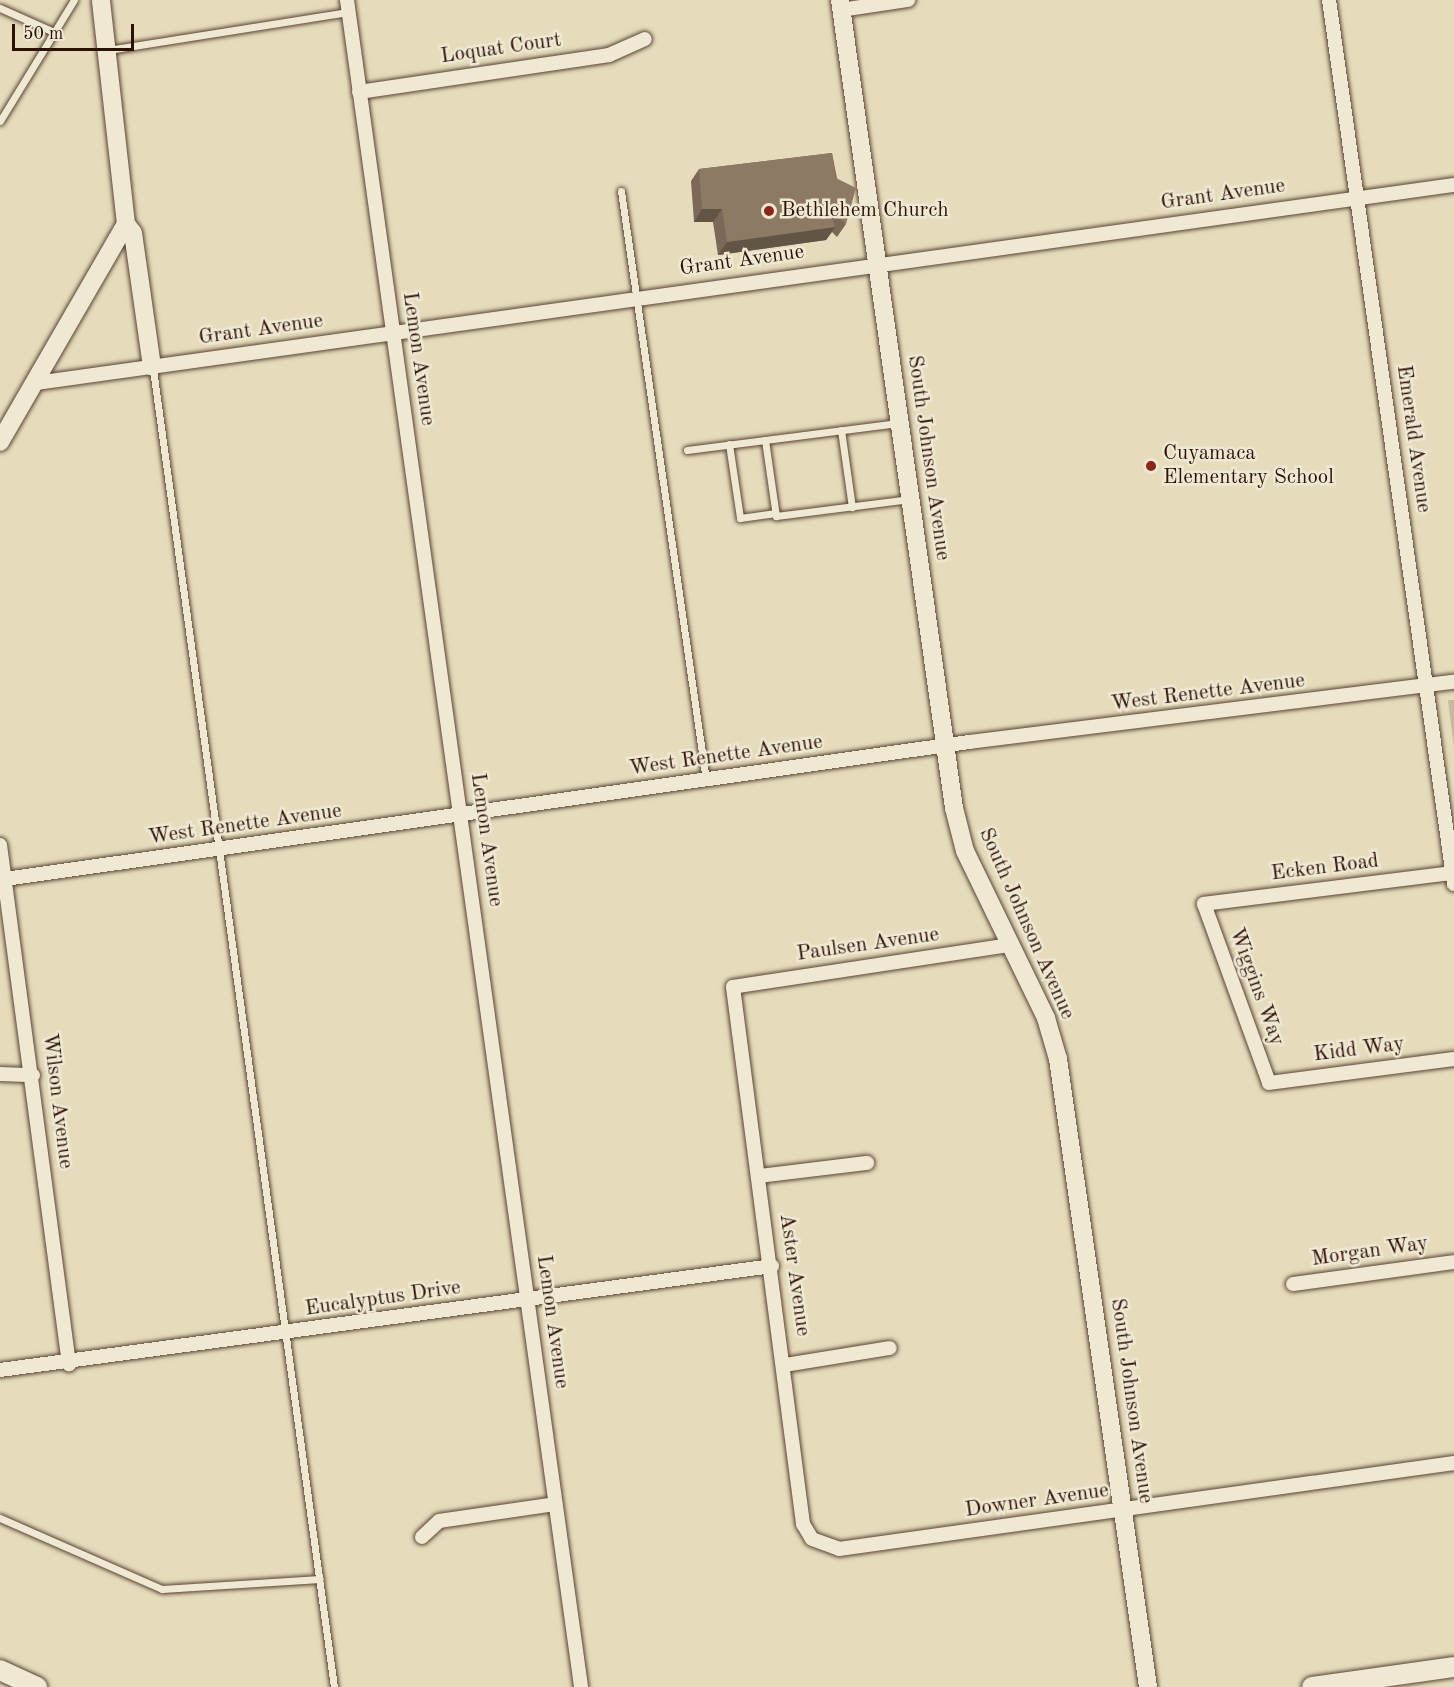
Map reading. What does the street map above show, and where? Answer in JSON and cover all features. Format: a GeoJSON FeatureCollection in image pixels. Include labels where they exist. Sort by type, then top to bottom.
{"type":"FeatureCollection","features":[{"type":"Feature","properties":{"kind":"main road"},"geometry":{"type":"LineString","coordinates":[[1312,1687],[1454,1667]]}},
{"type":"Feature","properties":{"kind":"main road"},"geometry":{"type":"LineString","coordinates":[[0,1670],[37,1687]]}},
{"type":"Feature","properties":{"kind":"street"},"geometry":{"type":"LineString","coordinates":[[101,0],[126,224],[133,233],[152,367]]}},
{"type":"Feature","properties":{"kind":"street"},"geometry":{"type":"LineString","coordinates":[[841,5],[908,0]]}},
{"type":"Feature","properties":{"kind":"street","name":"Emerald Avenue"},"geometry":{"type":"LineString","coordinates":[[1329,0],[1453,879]]}},
{"type":"Feature","properties":{"kind":"street","name":"South Johnson Avenue"},"geometry":{"type":"LineString","coordinates":[[841,5],[944,745],[965,851],[1046,1018],[1058,1059],[1125,1510],[1148,1687]]}},
{"type":"Feature","properties":{"kind":"street","name":"Lemon Avenue"},"geometry":{"type":"LineString","coordinates":[[347,6],[581,1687]]}},
{"type":"Feature","properties":{"kind":"street","name":"Loquat Court"},"geometry":{"type":"LineString","coordinates":[[359,92],[609,55],[645,39]]}},
{"type":"Feature","properties":{"kind":"street","name":"Grant Avenue"},"geometry":{"type":"LineString","coordinates":[[36,383],[878,263],[1454,185]]}},
{"type":"Feature","properties":{"kind":"street"},"geometry":{"type":"LineString","coordinates":[[0,442],[126,224]]}},
{"type":"Feature","properties":{"kind":"street","name":"West Renette Avenue"},"geometry":{"type":"LineString","coordinates":[[5,879],[221,850],[944,745],[1454,682]]}},
{"type":"Feature","properties":{"kind":"street","name":"Wilson Avenue"},"geometry":{"type":"LineString","coordinates":[[0,844],[33,1075],[69,1364]]}},
{"type":"Feature","properties":{"kind":"street","name":"Ecken Road"},"geometry":{"type":"LineString","coordinates":[[1204,904],[1453,879]]}},
{"type":"Feature","properties":{"kind":"street","name":"Wiggins Way"},"geometry":{"type":"LineString","coordinates":[[1204,904],[1269,1083]]}},
{"type":"Feature","properties":{"kind":"street","name":"Paulsen Avenue"},"geometry":{"type":"LineString","coordinates":[[733,987],[1010,945]]}},
{"type":"Feature","properties":{"kind":"street","name":"Aster Avenue"},"geometry":{"type":"LineString","coordinates":[[733,987],[785,1365],[802,1524],[812,1539],[839,1549]]}},
{"type":"Feature","properties":{"kind":"street","name":"Kidd Way"},"geometry":{"type":"LineString","coordinates":[[1269,1083],[1454,1059]]}},
{"type":"Feature","properties":{"kind":"street"},"geometry":{"type":"LineString","coordinates":[[0,1074],[33,1075]]}},
{"type":"Feature","properties":{"kind":"street"},"geometry":{"type":"LineString","coordinates":[[759,1176],[867,1162]]}},
{"type":"Feature","properties":{"kind":"street","name":"Morgan Way"},"geometry":{"type":"LineString","coordinates":[[1293,1284],[1454,1262]]}},
{"type":"Feature","properties":{"kind":"street","name":"Eucalyptus Drive"},"geometry":{"type":"LineString","coordinates":[[0,1370],[69,1364],[772,1266]]}},
{"type":"Feature","properties":{"kind":"street"},"geometry":{"type":"LineString","coordinates":[[785,1365],[890,1348]]}},
{"type":"Feature","properties":{"kind":"street","name":"Downer Avenue"},"geometry":{"type":"LineString","coordinates":[[839,1549],[1454,1463]]}},
{"type":"Feature","properties":{"kind":"street"},"geometry":{"type":"LineString","coordinates":[[422,1537],[439,1521],[555,1504]]}},
{"type":"Feature","properties":{"kind":"lane"},"geometry":{"type":"LineString","coordinates":[[0,121],[74,0]]}},
{"type":"Feature","properties":{"kind":"lane"},"geometry":{"type":"LineString","coordinates":[[108,50],[347,6]]}},
{"type":"Feature","properties":{"kind":"lane"},"geometry":{"type":"LineString","coordinates":[[0,8],[54,32]]}},
{"type":"Feature","properties":{"kind":"lane"},"geometry":{"type":"LineString","coordinates":[[621,191],[706,780]]}},
{"type":"Feature","properties":{"kind":"lane"},"geometry":{"type":"LineString","coordinates":[[152,367],[289,1334],[334,1687]]}},
{"type":"Feature","properties":{"kind":"lane"},"geometry":{"type":"LineString","coordinates":[[687,450],[900,422]]}},
{"type":"Feature","properties":{"kind":"lane"},"geometry":{"type":"LineString","coordinates":[[841,430],[852,507]]}},
{"type":"Feature","properties":{"kind":"lane"},"geometry":{"type":"LineString","coordinates":[[765,440],[776,513]]}},
{"type":"Feature","properties":{"kind":"lane"},"geometry":{"type":"LineString","coordinates":[[729,444],[740,518],[911,499]]}},
{"type":"Feature","properties":{"kind":"lane"},"geometry":{"type":"LineString","coordinates":[[0,1518],[162,1589],[320,1580]]}},
{"type":"Feature","properties":{"kind":"shaded area"},"geometry":{"type":"Polygon","coordinates":[[[1448,700],[1454,700],[1454,748],[1448,700]]]}},
{"type":"Feature","properties":{"kind":"building","name":"Bethlehem Church"},"geometry":{"type":"Polygon","coordinates":[[[832,153],[836,178],[856,188],[846,224],[830,211],[835,227],[727,242],[722,209],[702,209],[699,169],[832,153]]]}},
{"type":"Feature","properties":{"kind":"place","name":"Bethlehem Church"},"geometry":{"type":"Point","coordinates":[769,211]}},
{"type":"Feature","properties":{"kind":"place","name":"Cuyamaca Elementary School"},"geometry":{"type":"Point","coordinates":[1151,466]}}]}
